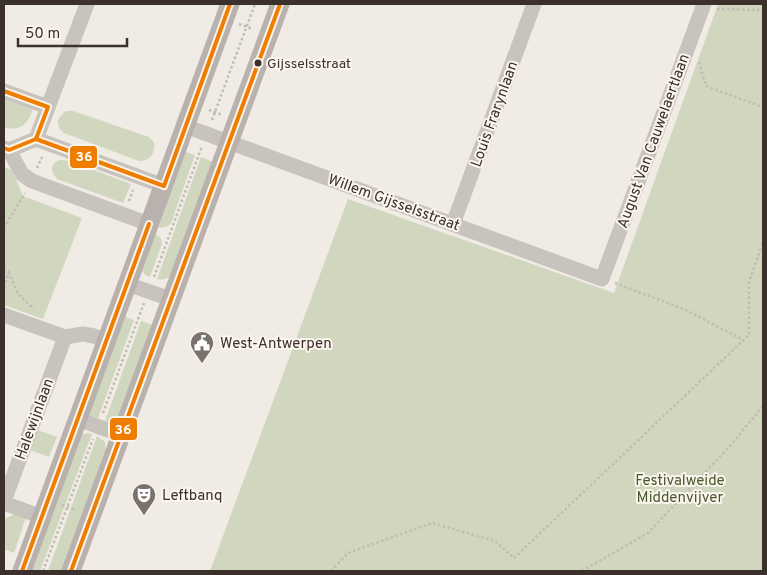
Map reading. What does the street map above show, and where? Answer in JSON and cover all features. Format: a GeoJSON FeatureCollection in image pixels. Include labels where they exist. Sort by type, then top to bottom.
{"type":"FeatureCollection","features":[{"type":"Feature","properties":{"kind":"main road"},"geometry":{"type":"LineString","coordinates":[[71,571],[280,4]]}},
{"type":"Feature","properties":{"kind":"main road"},"geometry":{"type":"LineString","coordinates":[[22,571],[228,11]]}},
{"type":"Feature","properties":{"kind":"street"},"geometry":{"type":"LineString","coordinates":[[42,141],[48,107],[87,4]]}},
{"type":"Feature","properties":{"kind":"street","name":"Louis Frarynlaan"},"geometry":{"type":"LineString","coordinates":[[453,224],[534,4]]}},
{"type":"Feature","properties":{"kind":"street","name":"August Van Cauwelaertlaan"},"geometry":{"type":"LineString","coordinates":[[602,278],[709,9]]}},
{"type":"Feature","properties":{"kind":"street"},"geometry":{"type":"LineString","coordinates":[[4,91],[48,107]]}},
{"type":"Feature","properties":{"kind":"street","name":"Willem Gijsselsstraat"},"geometry":{"type":"LineString","coordinates":[[185,126],[602,278]]}},
{"type":"Feature","properties":{"kind":"street"},"geometry":{"type":"LineString","coordinates":[[150,224],[32,181],[22,174],[7,149],[42,141],[164,186]]}},
{"type":"Feature","properties":{"kind":"street"},"geometry":{"type":"LineString","coordinates":[[127,284],[171,299]]}},
{"type":"Feature","properties":{"kind":"street"},"geometry":{"type":"LineString","coordinates":[[4,315],[65,337],[83,334],[106,341]]}},
{"type":"Feature","properties":{"kind":"street","name":"Halewijnlaan"},"geometry":{"type":"LineString","coordinates":[[4,502],[65,337]]}},
{"type":"Feature","properties":{"kind":"street"},"geometry":{"type":"LineString","coordinates":[[78,419],[121,435]]}},
{"type":"Feature","properties":{"kind":"street"},"geometry":{"type":"LineString","coordinates":[[4,502],[45,508]]}},
{"type":"Feature","properties":{"kind":"path"},"geometry":{"type":"LineString","coordinates":[[709,9],[763,10]]}},
{"type":"Feature","properties":{"kind":"path"},"geometry":{"type":"LineString","coordinates":[[228,11],[268,35]]}},
{"type":"Feature","properties":{"kind":"path"},"geometry":{"type":"LineString","coordinates":[[698,60],[706,86],[763,107]]}},
{"type":"Feature","properties":{"kind":"path"},"geometry":{"type":"LineString","coordinates":[[193,105],[237,120]]}},
{"type":"Feature","properties":{"kind":"path"},"geometry":{"type":"LineString","coordinates":[[4,228],[32,181],[42,141]]}},
{"type":"Feature","properties":{"kind":"path"},"geometry":{"type":"LineString","coordinates":[[124,214],[138,176]]}},
{"type":"Feature","properties":{"kind":"path"},"geometry":{"type":"LineString","coordinates":[[331,571],[348,553],[432,524],[495,541],[514,558],[749,335],[749,282],[763,242]]}},
{"type":"Feature","properties":{"kind":"path"},"geometry":{"type":"LineString","coordinates":[[4,268],[9,272],[18,294],[35,310]]}},
{"type":"Feature","properties":{"kind":"path"},"geometry":{"type":"LineString","coordinates":[[4,286],[9,272]]}},
{"type":"Feature","properties":{"kind":"path"},"geometry":{"type":"LineString","coordinates":[[602,278],[686,310],[743,340]]}},
{"type":"Feature","properties":{"kind":"path"},"geometry":{"type":"LineString","coordinates":[[582,571],[648,534],[730,446],[763,406]]}},
{"type":"Feature","properties":{"kind":"path"},"geometry":{"type":"LineString","coordinates":[[45,508],[91,516]]}},
{"type":"Feature","properties":{"kind":"green space","name":"Festivalweide Middenvijver"},"geometry":{"type":"Polygon","coordinates":[[[718,4],[763,4],[763,571],[210,571],[348,199],[614,293],[718,4]]]}},
{"type":"Feature","properties":{"kind":"green space"},"geometry":{"type":"Polygon","coordinates":[[[4,98],[33,109],[26,123],[15,128],[4,127],[4,98]]]}},
{"type":"Feature","properties":{"kind":"green space"},"geometry":{"type":"Polygon","coordinates":[[[66,111],[73,111],[149,137],[154,142],[153,153],[147,160],[139,161],[64,133],[59,128],[58,122],[60,116],[66,111]]]}},
{"type":"Feature","properties":{"kind":"green space"},"geometry":{"type":"Polygon","coordinates":[[[183,151],[195,155],[171,223],[168,226],[156,227],[183,151]]]}},
{"type":"Feature","properties":{"kind":"green space"},"geometry":{"type":"Polygon","coordinates":[[[201,157],[213,162],[174,272],[165,279],[157,279],[201,157]]]}},
{"type":"Feature","properties":{"kind":"green space"},"geometry":{"type":"Polygon","coordinates":[[[60,160],[72,162],[131,184],[123,203],[57,179],[52,168],[55,162],[60,160]]]}},
{"type":"Feature","properties":{"kind":"green space"},"geometry":{"type":"Polygon","coordinates":[[[4,167],[12,170],[23,196],[82,218],[43,319],[4,305],[4,167]]]}},
{"type":"Feature","properties":{"kind":"green space"},"geometry":{"type":"Polygon","coordinates":[[[155,234],[161,238],[162,244],[150,277],[145,275],[141,269],[155,234]]]}},
{"type":"Feature","properties":{"kind":"green space"},"geometry":{"type":"Polygon","coordinates":[[[123,316],[134,320],[98,418],[89,414],[123,316]]]}},
{"type":"Feature","properties":{"kind":"green space"},"geometry":{"type":"Polygon","coordinates":[[[141,321],[152,325],[118,419],[113,424],[105,421],[141,321]]]}},
{"type":"Feature","properties":{"kind":"green space"},"geometry":{"type":"Polygon","coordinates":[[[35,429],[57,437],[49,457],[27,449],[35,429]]]}},
{"type":"Feature","properties":{"kind":"green space"},"geometry":{"type":"Polygon","coordinates":[[[88,433],[92,434],[40,571],[28,571],[79,437],[88,433]]]}},
{"type":"Feature","properties":{"kind":"green space"},"geometry":{"type":"Polygon","coordinates":[[[97,436],[105,442],[106,451],[62,571],[48,571],[97,436]]]}},
{"type":"Feature","properties":{"kind":"green space"},"geometry":{"type":"Polygon","coordinates":[[[14,513],[26,517],[14,553],[4,549],[4,519],[14,513]]]}},
{"type":"Feature","properties":{"kind":"transit line","name":"36"},"geometry":{"type":"LineString","coordinates":[[164,186],[230,4]]}},
{"type":"Feature","properties":{"kind":"transit line","name":"36"},"geometry":{"type":"LineString","coordinates":[[71,571],[280,4]]}},
{"type":"Feature","properties":{"kind":"transit line","name":"36"},"geometry":{"type":"LineString","coordinates":[[4,91],[48,107],[36,139]]}},
{"type":"Feature","properties":{"kind":"transit line","name":"36"},"geometry":{"type":"LineString","coordinates":[[4,148],[9,150],[36,139],[164,186]]}},
{"type":"Feature","properties":{"kind":"transit line","name":"36"},"geometry":{"type":"LineString","coordinates":[[22,571],[149,224]]}},
{"type":"Feature","properties":{"kind":"place","name":"Gijsselsstraat"},"geometry":{"type":"Point","coordinates":[258,63]}},
{"type":"Feature","properties":{"kind":"place","name":"West-Antwerpen"},"geometry":{"type":"Point","coordinates":[202,364]}},
{"type":"Feature","properties":{"kind":"place","name":"Leftbanq"},"geometry":{"type":"Point","coordinates":[144,516]}}]}
